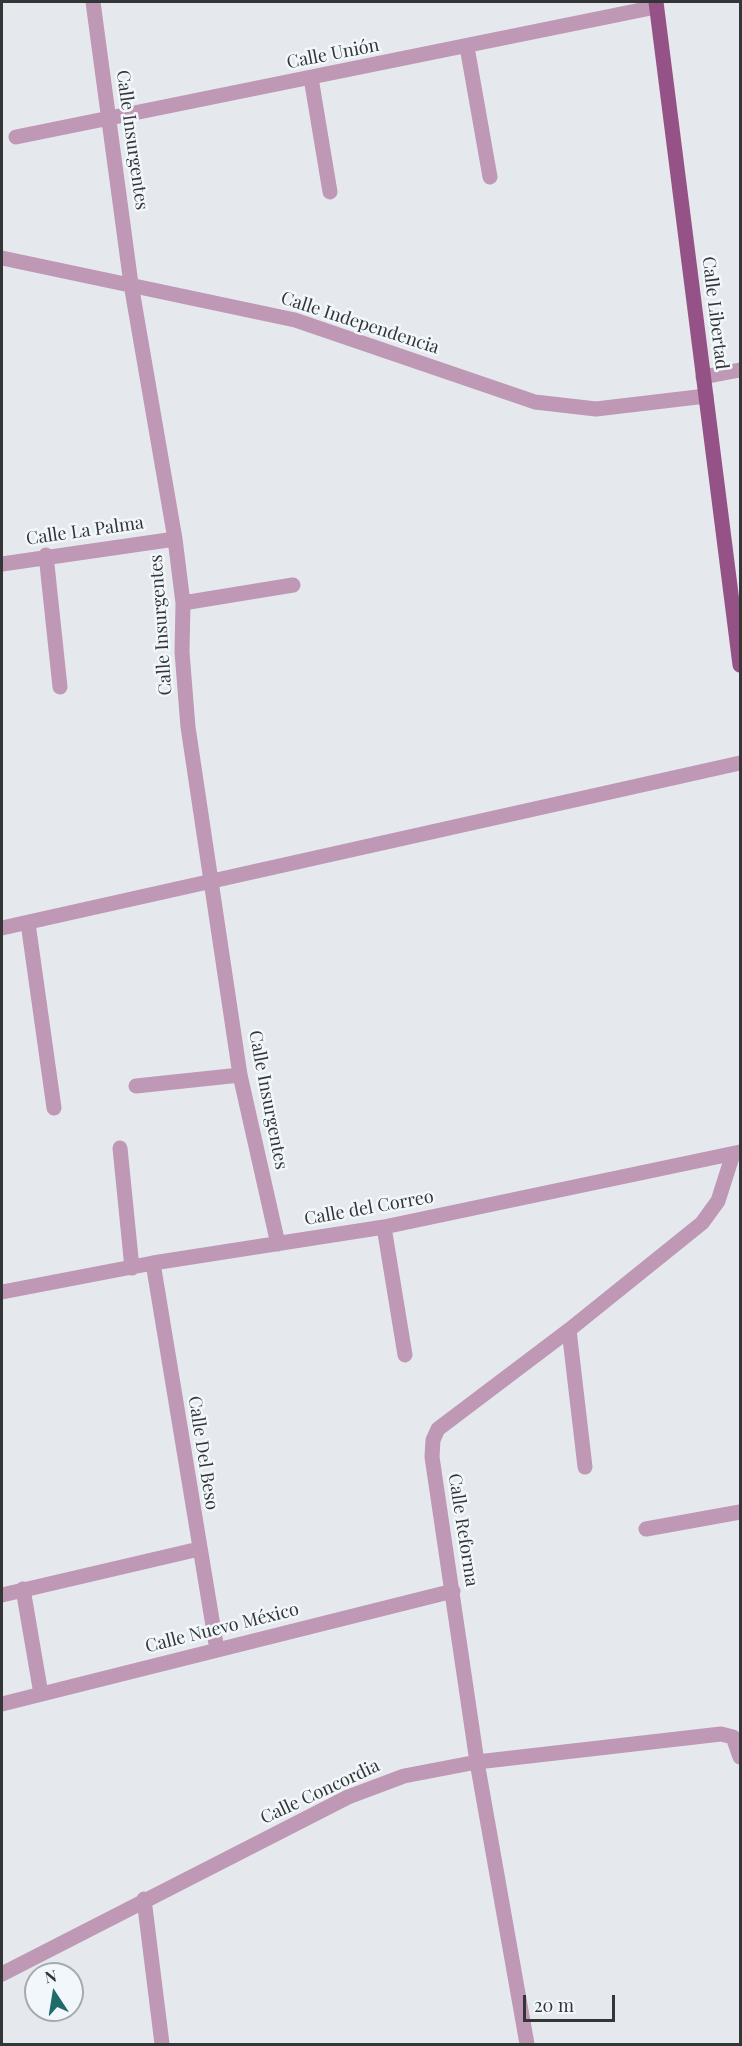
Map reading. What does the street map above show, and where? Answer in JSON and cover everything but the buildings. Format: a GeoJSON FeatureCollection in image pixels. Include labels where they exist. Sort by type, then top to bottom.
{"type":"FeatureCollection","features":[{"type":"Feature","properties":{"kind":"main road","name":"Calle Libertad"},"geometry":{"type":"LineString","coordinates":[[656,4],[741,665]]}},
{"type":"Feature","properties":{"kind":"street","name":"Calle Insurgentes"},"geometry":{"type":"LineString","coordinates":[[93,2],[131,284],[175,539],[183,603],[182,652],[187,718],[240,1075],[278,1244]]}},
{"type":"Feature","properties":{"kind":"street","name":"Calle Unión"},"geometry":{"type":"LineString","coordinates":[[16,137],[467,47],[656,4]]}},
{"type":"Feature","properties":{"kind":"street"},"geometry":{"type":"LineString","coordinates":[[467,47],[490,177]]}},
{"type":"Feature","properties":{"kind":"street"},"geometry":{"type":"LineString","coordinates":[[311,78],[330,192]]}},
{"type":"Feature","properties":{"kind":"street","name":"Calle Independencia"},"geometry":{"type":"LineString","coordinates":[[2,258],[295,321],[535,402],[596,409],[706,396]]}},
{"type":"Feature","properties":{"kind":"street"},"geometry":{"type":"LineString","coordinates":[[703,377],[741,370]]}},
{"type":"Feature","properties":{"kind":"street","name":"Calle La Palma"},"geometry":{"type":"LineString","coordinates":[[2,564],[46,555],[175,539]]}},
{"type":"Feature","properties":{"kind":"street"},"geometry":{"type":"LineString","coordinates":[[46,555],[60,687]]}},
{"type":"Feature","properties":{"kind":"street"},"geometry":{"type":"LineString","coordinates":[[183,603],[293,585]]}},
{"type":"Feature","properties":{"kind":"street"},"geometry":{"type":"LineString","coordinates":[[2,928],[213,882],[480,819],[741,763]]}},
{"type":"Feature","properties":{"kind":"street"},"geometry":{"type":"LineString","coordinates":[[28,922],[54,1108]]}},
{"type":"Feature","properties":{"kind":"street"},"geometry":{"type":"LineString","coordinates":[[136,1086],[240,1075]]}},
{"type":"Feature","properties":{"kind":"street"},"geometry":{"type":"LineString","coordinates":[[120,1148],[132,1268]]}},
{"type":"Feature","properties":{"kind":"street","name":"Calle del Correo"},"geometry":{"type":"LineString","coordinates":[[2,1292],[153,1263],[384,1227],[737,1153]]}},
{"type":"Feature","properties":{"kind":"street","name":"Calle Reforma"},"geometry":{"type":"LineString","coordinates":[[526,2044],[477,1762],[432,1457],[433,1440],[438,1429],[702,1223],[718,1201],[737,1153]]}},
{"type":"Feature","properties":{"kind":"street"},"geometry":{"type":"LineString","coordinates":[[384,1227],[405,1356]]}},
{"type":"Feature","properties":{"kind":"street","name":"Calle Del Beso"},"geometry":{"type":"LineString","coordinates":[[153,1263],[199,1550],[218,1650]]}},
{"type":"Feature","properties":{"kind":"street"},"geometry":{"type":"LineString","coordinates":[[569,1329],[585,1467]]}},
{"type":"Feature","properties":{"kind":"street"},"geometry":{"type":"LineString","coordinates":[[646,1529],[741,1512]]}},
{"type":"Feature","properties":{"kind":"street"},"geometry":{"type":"LineString","coordinates":[[2,1594],[199,1550]]}},
{"type":"Feature","properties":{"kind":"street"},"geometry":{"type":"LineString","coordinates":[[23,1589],[41,1694]]}},
{"type":"Feature","properties":{"kind":"street","name":"Calle Nuevo México"},"geometry":{"type":"LineString","coordinates":[[2,1704],[453,1591]]}},
{"type":"Feature","properties":{"kind":"street","name":"Calle Concordia"},"geometry":{"type":"LineString","coordinates":[[2,1974],[144,1899],[374,1785],[477,1762],[721,1734],[733,1737],[741,1757]]}},
{"type":"Feature","properties":{"kind":"street"},"geometry":{"type":"LineString","coordinates":[[144,1899],[162,2044]]}}]}
